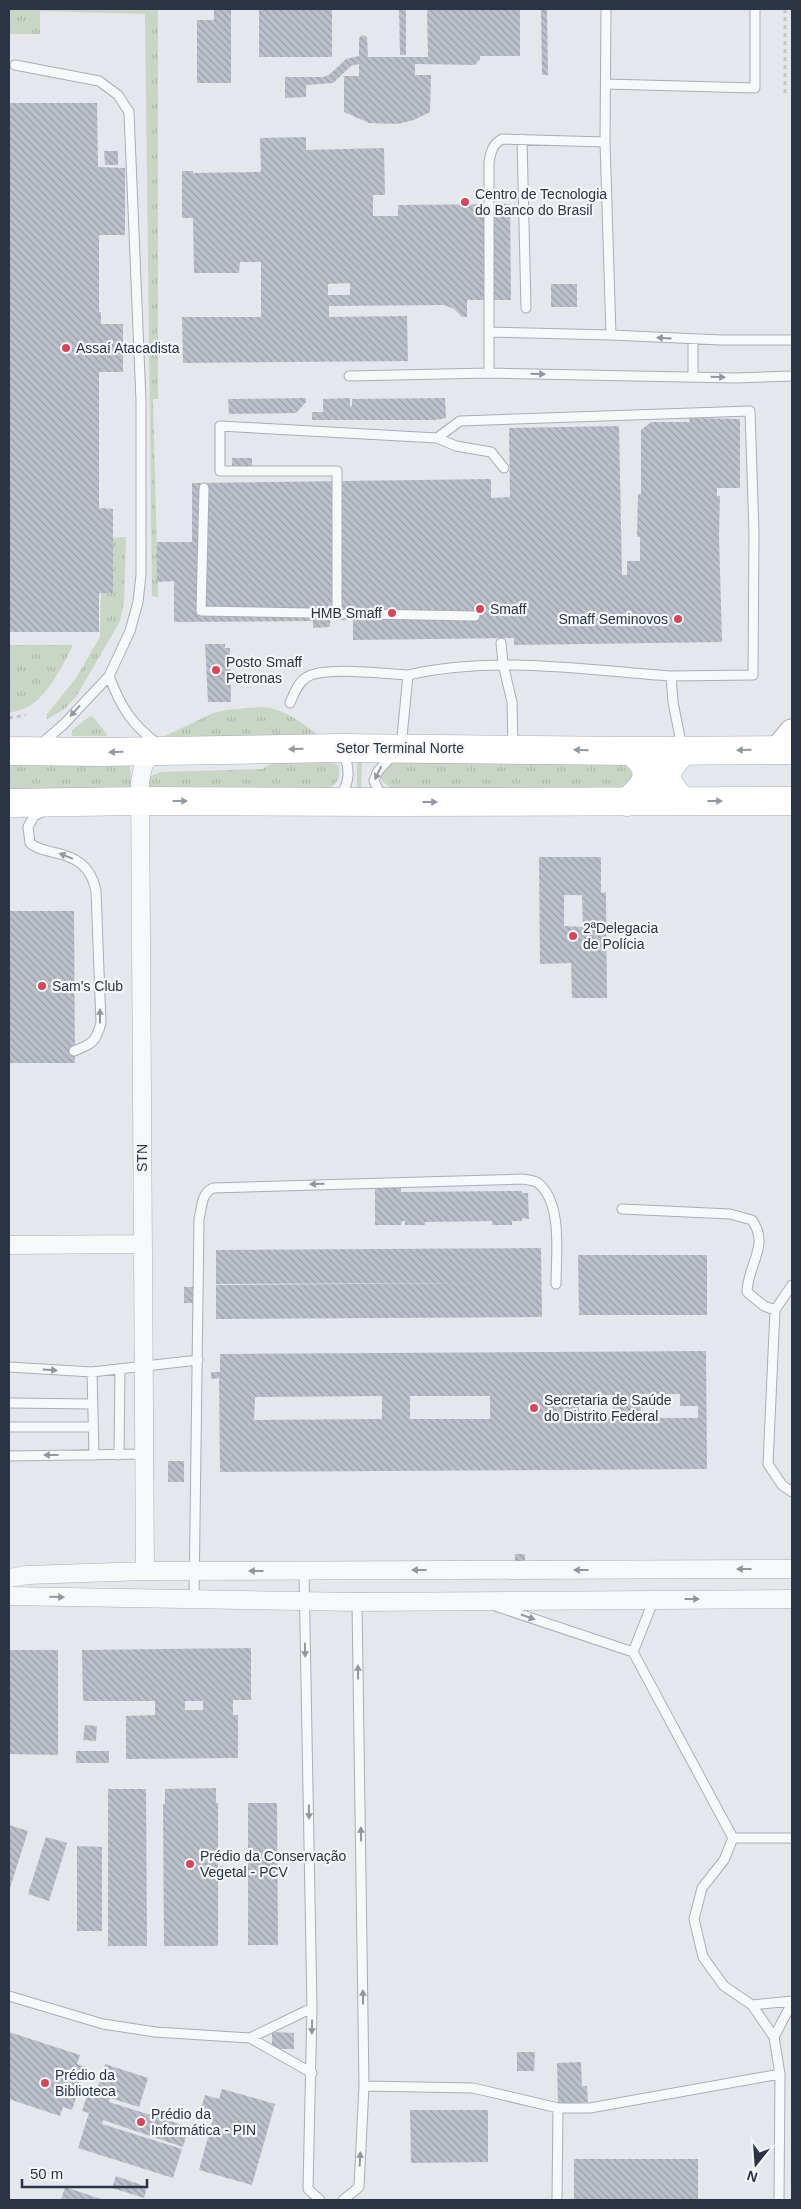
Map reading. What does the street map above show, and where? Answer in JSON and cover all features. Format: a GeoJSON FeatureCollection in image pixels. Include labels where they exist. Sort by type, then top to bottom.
{"type":"FeatureCollection","features":[{"type":"Feature","properties":{"kind":"main road","name":"Setor Terminal Norte"},"geometry":{"type":"LineString","coordinates":[[21,751],[162,752],[401,748],[683,751],[787,744]]}},
{"type":"Feature","properties":{"kind":"main road"},"geometry":{"type":"LineString","coordinates":[[627,802],[646,784],[647,775],[644,765],[631,751]]}},
{"type":"Feature","properties":{"kind":"main road"},"geometry":{"type":"LineString","coordinates":[[682,801],[668,784],[666,776],[672,762],[683,751]]}},
{"type":"Feature","properties":{"kind":"main road"},"geometry":{"type":"LineString","coordinates":[[9,803],[140,801],[792,801]]}},
{"type":"Feature","properties":{"kind":"street","name":"STN"},"geometry":{"type":"LineString","coordinates":[[145,1571],[142,1367],[140,801],[141,772],[144,763],[162,752]]}},
{"type":"Feature","properties":{"kind":"street"},"geometry":{"type":"LineString","coordinates":[[9,1245],[142,1244]]}},
{"type":"Feature","properties":{"kind":"street"},"geometry":{"type":"LineString","coordinates":[[9,1578],[27,1575],[145,1571],[792,1569]]}},
{"type":"Feature","properties":{"kind":"street"},"geometry":{"type":"LineString","coordinates":[[792,1574],[790,1580],[792,1592]]}},
{"type":"Feature","properties":{"kind":"street"},"geometry":{"type":"LineString","coordinates":[[9,1596],[357,1602],[792,1599]]}},
{"type":"Feature","properties":{"kind":"lane"},"geometry":{"type":"LineString","coordinates":[[606,9],[605,142],[611,335]]}},
{"type":"Feature","properties":{"kind":"lane"},"geometry":{"type":"LineString","coordinates":[[606,84],[755,88],[755,9]]}},
{"type":"Feature","properties":{"kind":"lane"},"geometry":{"type":"LineString","coordinates":[[15,65],[99,81],[118,95],[129,112],[140,401],[141,575],[138,602],[130,631],[109,676],[64,724],[21,751]]}},
{"type":"Feature","properties":{"kind":"lane"},"geometry":{"type":"LineString","coordinates":[[489,373],[488,162],[495,143],[502,139],[605,142]]}},
{"type":"Feature","properties":{"kind":"lane"},"geometry":{"type":"LineString","coordinates":[[522,139],[526,308]]}},
{"type":"Feature","properties":{"kind":"lane"},"geometry":{"type":"LineString","coordinates":[[489,332],[694,339],[792,340]]}},
{"type":"Feature","properties":{"kind":"lane"},"geometry":{"type":"LineString","coordinates":[[693,377],[694,339]]}},
{"type":"Feature","properties":{"kind":"lane"},"geometry":{"type":"LineString","coordinates":[[349,376],[489,373],[693,377],[792,376]]}},
{"type":"Feature","properties":{"kind":"lane"},"geometry":{"type":"LineString","coordinates":[[290,703],[297,688],[307,677],[330,672],[408,675],[445,668],[504,664],[671,676],[752,675],[754,533],[750,411],[460,421],[437,438]]}},
{"type":"Feature","properties":{"kind":"lane"},"geometry":{"type":"LineString","coordinates":[[337,615],[337,471],[220,471],[220,426],[437,438],[456,446],[491,452],[504,468]]}},
{"type":"Feature","properties":{"kind":"lane"},"geometry":{"type":"LineString","coordinates":[[204,488],[201,611],[337,615],[475,616]]}},
{"type":"Feature","properties":{"kind":"lane"},"geometry":{"type":"LineString","coordinates":[[501,643],[512,702],[513,749]]}},
{"type":"Feature","properties":{"kind":"lane"},"geometry":{"type":"LineString","coordinates":[[387,802],[382,797],[374,781],[378,770],[401,748],[408,675]]}},
{"type":"Feature","properties":{"kind":"lane"},"geometry":{"type":"LineString","coordinates":[[109,676],[118,699],[130,720],[162,752]]}},
{"type":"Feature","properties":{"kind":"lane"},"geometry":{"type":"LineString","coordinates":[[671,676],[673,702],[683,751]]}},
{"type":"Feature","properties":{"kind":"lane"},"geometry":{"type":"LineString","coordinates":[[336,802],[346,786],[348,774],[346,758],[339,748]]}},
{"type":"Feature","properties":{"kind":"lane"},"geometry":{"type":"LineString","coordinates":[[56,803],[34,816],[28,827],[29,839],[33,846],[62,854],[87,868],[92,874],[97,901],[101,1023],[98,1034],[90,1045],[74,1051]]}},
{"type":"Feature","properties":{"kind":"lane"},"geometry":{"type":"LineString","coordinates":[[194,1600],[199,1219],[204,1195],[207,1190],[213,1188],[366,1182],[523,1179],[537,1182],[547,1194],[556,1221],[556,1284]]}},
{"type":"Feature","properties":{"kind":"lane"},"geometry":{"type":"LineString","coordinates":[[622,1209],[730,1214],[752,1220],[758,1229],[759,1249],[747,1277],[747,1292],[764,1306],[775,1310]]}},
{"type":"Feature","properties":{"kind":"lane"},"geometry":{"type":"LineString","coordinates":[[792,1285],[775,1310],[768,1464],[782,1485],[792,1492]]}},
{"type":"Feature","properties":{"kind":"lane"},"geometry":{"type":"LineString","coordinates":[[9,1367],[92,1372],[198,1360]]}},
{"type":"Feature","properties":{"kind":"lane"},"geometry":{"type":"LineString","coordinates":[[119,1455],[120,1370]]}},
{"type":"Feature","properties":{"kind":"lane"},"geometry":{"type":"LineString","coordinates":[[92,1372],[94,1455]]}},
{"type":"Feature","properties":{"kind":"lane"},"geometry":{"type":"LineString","coordinates":[[9,1403],[92,1404]]}},
{"type":"Feature","properties":{"kind":"lane"},"geometry":{"type":"LineString","coordinates":[[9,1427],[92,1427]]}},
{"type":"Feature","properties":{"kind":"lane"},"geometry":{"type":"LineString","coordinates":[[9,1456],[144,1454]]}},
{"type":"Feature","properties":{"kind":"lane"},"geometry":{"type":"LineString","coordinates":[[304,1571],[312,2008],[308,2189],[320,2200]]}},
{"type":"Feature","properties":{"kind":"lane"},"geometry":{"type":"LineString","coordinates":[[632,1652],[654,1599]]}},
{"type":"Feature","properties":{"kind":"lane"},"geometry":{"type":"LineString","coordinates":[[482,1601],[632,1652],[733,1838]]}},
{"type":"Feature","properties":{"kind":"lane"},"geometry":{"type":"LineString","coordinates":[[343,2200],[359,2187],[364,2086],[357,1602]]}},
{"type":"Feature","properties":{"kind":"lane"},"geometry":{"type":"LineString","coordinates":[[733,1838],[792,1838]]}},
{"type":"Feature","properties":{"kind":"lane"},"geometry":{"type":"LineString","coordinates":[[733,1838],[724,1860],[702,1888],[694,1919],[702,1957],[724,1986],[752,2004],[774,2037],[780,2074],[779,2200]]}},
{"type":"Feature","properties":{"kind":"lane"},"geometry":{"type":"LineString","coordinates":[[9,1996],[103,2024],[154,2032],[250,2038],[312,2073]]}},
{"type":"Feature","properties":{"kind":"lane"},"geometry":{"type":"LineString","coordinates":[[752,2004],[792,2002]]}},
{"type":"Feature","properties":{"kind":"lane"},"geometry":{"type":"LineString","coordinates":[[774,2037],[792,2002]]}},
{"type":"Feature","properties":{"kind":"lane"},"geometry":{"type":"LineString","coordinates":[[250,2038],[312,2008]]}},
{"type":"Feature","properties":{"kind":"lane"},"geometry":{"type":"LineString","coordinates":[[364,2086],[474,2088],[558,2108],[590,2108],[780,2074]]}},
{"type":"Feature","properties":{"kind":"lane"},"geometry":{"type":"LineString","coordinates":[[557,2200],[558,2108]]}},
{"type":"Feature","properties":{"kind":"path"},"geometry":{"type":"LineString","coordinates":[[785,9],[785,97]]}},
{"type":"Feature","properties":{"kind":"path"},"geometry":{"type":"LineString","coordinates":[[9,718],[26,715]]}},
{"type":"Feature","properties":{"kind":"green space"},"geometry":{"type":"Polygon","coordinates":[[[9,9],[158,9],[158,399],[153,399],[158,597],[152,596],[145,14],[40,11],[40,34],[9,34],[9,9]]]}},
{"type":"Feature","properties":{"kind":"green space"},"geometry":{"type":"Polygon","coordinates":[[[126,537],[124,603],[120,621],[76,697],[63,710],[47,719],[47,714],[76,678],[100,637],[102,538],[126,537]]]}},
{"type":"Feature","properties":{"kind":"green space"},"geometry":{"type":"Polygon","coordinates":[[[9,645],[73,645],[54,679],[41,696],[25,708],[9,713],[9,645]]]}},
{"type":"Feature","properties":{"kind":"green space"},"geometry":{"type":"Polygon","coordinates":[[[263,707],[286,714],[320,736],[165,736],[213,713],[263,707]]]}},
{"type":"Feature","properties":{"kind":"green space"},"geometry":{"type":"Polygon","coordinates":[[[92,716],[107,736],[72,736],[72,730],[92,716]]]}},
{"type":"Feature","properties":{"kind":"green space"},"geometry":{"type":"Polygon","coordinates":[[[329,761],[338,765],[339,777],[333,786],[325,790],[149,792],[148,777],[161,772],[262,769],[275,762],[329,761]]]}},
{"type":"Feature","properties":{"kind":"green space"},"geometry":{"type":"Polygon","coordinates":[[[357,761],[362,761],[361,791],[357,790],[357,761]]]}},
{"type":"Feature","properties":{"kind":"green space"},"geometry":{"type":"Polygon","coordinates":[[[629,761],[637,772],[622,789],[393,790],[382,781],[381,774],[387,762],[629,761]]]}},
{"type":"Feature","properties":{"kind":"green space"},"geometry":{"type":"Polygon","coordinates":[[[9,763],[130,764],[132,791],[9,791],[9,763]]]}},
{"type":"Feature","properties":{"kind":"building"},"geometry":{"type":"Polygon","coordinates":[[[214,9],[231,9],[231,83],[197,83],[197,20],[214,20],[214,9]]]}},
{"type":"Feature","properties":{"kind":"building"},"geometry":{"type":"Polygon","coordinates":[[[259,9],[332,9],[332,57],[259,57],[259,9]]]}},
{"type":"Feature","properties":{"kind":"building"},"geometry":{"type":"Polygon","coordinates":[[[399,9],[406,9],[406,55],[400,55],[399,9]]]}},
{"type":"Feature","properties":{"kind":"building"},"geometry":{"type":"Polygon","coordinates":[[[427,9],[520,9],[520,56],[480,56],[475,65],[415,64],[415,75],[431,75],[430,112],[414,120],[398,124],[369,123],[344,112],[344,76],[359,76],[359,64],[351,66],[333,83],[306,85],[306,97],[285,98],[285,77],[323,77],[329,75],[346,59],[359,56],[359,38],[362,35],[367,37],[368,57],[428,57],[427,9]]]}},
{"type":"Feature","properties":{"kind":"building"},"geometry":{"type":"Polygon","coordinates":[[[541,9],[547,9],[548,75],[542,75],[541,9]]]}},
{"type":"Feature","properties":{"kind":"building","name":"Assaí Atacadista"},"geometry":{"type":"Polygon","coordinates":[[[9,103],[97,103],[98,167],[125,168],[125,235],[99,235],[99,312],[101,312],[101,324],[123,324],[123,372],[99,372],[99,508],[113,509],[113,593],[99,593],[99,632],[9,632],[9,103]]]}},
{"type":"Feature","properties":{"kind":"building"},"geometry":{"type":"Polygon","coordinates":[[[306,137],[306,150],[384,148],[385,195],[373,195],[373,216],[398,216],[398,205],[510,204],[511,300],[467,300],[467,317],[462,317],[454,309],[444,305],[329,306],[329,317],[407,316],[408,361],[183,363],[182,317],[261,317],[261,262],[240,262],[239,273],[194,273],[193,218],[182,218],[182,171],[193,171],[193,173],[261,172],[260,138],[306,137]],[[350,283],[328,284],[328,295],[350,295],[350,283]]]}},
{"type":"Feature","properties":{"kind":"building"},"geometry":{"type":"Polygon","coordinates":[[[104,151],[118,151],[118,165],[105,165],[104,151]]]}},
{"type":"Feature","properties":{"kind":"building"},"geometry":{"type":"Polygon","coordinates":[[[551,284],[577,284],[577,307],[551,307],[551,284]]]}},
{"type":"Feature","properties":{"kind":"building"},"geometry":{"type":"Polygon","coordinates":[[[306,398],[306,402],[296,413],[229,414],[228,399],[306,398]]]}},
{"type":"Feature","properties":{"kind":"building"},"geometry":{"type":"Polygon","coordinates":[[[350,398],[350,406],[352,406],[352,399],[445,398],[446,418],[435,420],[312,420],[312,412],[323,412],[323,399],[350,398]]]}},
{"type":"Feature","properties":{"kind":"building"},"geometry":{"type":"Polygon","coordinates":[[[689,418],[740,419],[740,488],[717,488],[717,496],[720,496],[719,536],[722,642],[514,645],[514,638],[353,640],[353,620],[330,620],[330,627],[313,628],[313,621],[174,622],[174,581],[157,582],[157,542],[192,542],[192,483],[491,479],[491,498],[510,497],[509,428],[619,426],[622,575],[627,575],[627,561],[640,561],[640,537],[637,537],[638,494],[641,494],[641,430],[651,422],[690,422],[689,418]]]}},
{"type":"Feature","properties":{"kind":"building"},"geometry":{"type":"Polygon","coordinates":[[[232,458],[252,458],[252,466],[232,467],[232,458]]]}},
{"type":"Feature","properties":{"kind":"building","name":"Posto Smaff Petronas"},"geometry":{"type":"Polygon","coordinates":[[[205,644],[225,644],[225,648],[230,648],[231,702],[208,702],[205,644]]]}},
{"type":"Feature","properties":{"kind":"building","name":"2ªDelegacia de Polícia"},"geometry":{"type":"Polygon","coordinates":[[[539,857],[601,857],[601,893],[606,892],[607,998],[572,998],[571,963],[540,964],[539,857]],[[564,895],[564,926],[583,927],[582,895],[564,895]]]}},
{"type":"Feature","properties":{"kind":"building","name":"Sam's Club"},"geometry":{"type":"Polygon","coordinates":[[[9,911],[74,911],[75,1063],[9,1063],[9,911]]]}},
{"type":"Feature","properties":{"kind":"building"},"geometry":{"type":"Polygon","coordinates":[[[375,1188],[401,1188],[401,1192],[522,1191],[522,1193],[528,1193],[529,1219],[522,1218],[522,1221],[512,1221],[512,1225],[492,1225],[492,1221],[425,1222],[425,1225],[405,1225],[405,1221],[402,1221],[401,1225],[375,1225],[375,1188]]]}},
{"type":"Feature","properties":{"kind":"building"},"geometry":{"type":"Polygon","coordinates":[[[541,1248],[542,1317],[216,1319],[216,1285],[492,1283],[216,1284],[216,1250],[541,1248]]]}},
{"type":"Feature","properties":{"kind":"building"},"geometry":{"type":"Polygon","coordinates":[[[578,1255],[707,1255],[707,1315],[579,1315],[578,1255]]]}},
{"type":"Feature","properties":{"kind":"building"},"geometry":{"type":"Polygon","coordinates":[[[184,1287],[194,1287],[194,1303],[184,1303],[184,1287]]]}},
{"type":"Feature","properties":{"kind":"building","name":"Secretaria de Saúde do Distrito Federal"},"geometry":{"type":"Polygon","coordinates":[[[706,1351],[707,1469],[220,1472],[219,1378],[211,1379],[211,1372],[220,1372],[220,1354],[706,1351]],[[640,1394],[641,1418],[698,1418],[698,1406],[680,1406],[680,1394],[640,1394]],[[579,1395],[579,1418],[613,1418],[613,1399],[616,1399],[616,1395],[579,1395]],[[382,1396],[255,1397],[254,1420],[382,1419],[382,1396]],[[410,1396],[410,1419],[490,1419],[490,1396],[410,1396]]]}},
{"type":"Feature","properties":{"kind":"building"},"geometry":{"type":"Polygon","coordinates":[[[168,1461],[184,1461],[184,1482],[168,1482],[168,1461]]]}},
{"type":"Feature","properties":{"kind":"building"},"geometry":{"type":"Polygon","coordinates":[[[515,1554],[525,1554],[525,1562],[515,1561],[515,1554]]]}},
{"type":"Feature","properties":{"kind":"building"},"geometry":{"type":"Polygon","coordinates":[[[251,1648],[251,1700],[233,1700],[233,1715],[238,1715],[238,1758],[126,1759],[126,1716],[155,1715],[155,1701],[83,1701],[82,1650],[251,1648]],[[185,1701],[185,1710],[203,1710],[203,1701],[185,1701]]]}},
{"type":"Feature","properties":{"kind":"building"},"geometry":{"type":"Polygon","coordinates":[[[9,1650],[58,1650],[58,1755],[9,1754],[9,1650]]]}},
{"type":"Feature","properties":{"kind":"building"},"geometry":{"type":"Polygon","coordinates":[[[85,1725],[97,1726],[96,1741],[83,1740],[85,1725]]]}},
{"type":"Feature","properties":{"kind":"building"},"geometry":{"type":"Polygon","coordinates":[[[76,1751],[109,1751],[109,1763],[76,1763],[76,1751]]]}},
{"type":"Feature","properties":{"kind":"building","name":"Prédio da Conservação Vegetal - PCV"},"geometry":{"type":"Polygon","coordinates":[[[216,1788],[216,1803],[218,1803],[218,1946],[164,1946],[163,1804],[165,1804],[165,1789],[216,1788]]]}},
{"type":"Feature","properties":{"kind":"building"},"geometry":{"type":"Polygon","coordinates":[[[108,1789],[146,1789],[147,1946],[108,1946],[108,1789]]]}},
{"type":"Feature","properties":{"kind":"building"},"geometry":{"type":"Polygon","coordinates":[[[248,1803],[277,1803],[278,1945],[248,1945],[248,1803]]]}},
{"type":"Feature","properties":{"kind":"building"},"geometry":{"type":"Polygon","coordinates":[[[9,1825],[28,1831],[9,1891],[9,1825]]]}},
{"type":"Feature","properties":{"kind":"building"},"geometry":{"type":"Polygon","coordinates":[[[46,1837],[67,1843],[49,1901],[28,1894],[46,1837]]]}},
{"type":"Feature","properties":{"kind":"building"},"geometry":{"type":"Polygon","coordinates":[[[77,1846],[102,1847],[102,1931],[77,1931],[77,1846]]]}},
{"type":"Feature","properties":{"kind":"building","name":"Prédio da Biblioteca"},"geometry":{"type":"Polygon","coordinates":[[[9,2032],[80,2055],[77,2064],[86,2067],[72,2110],[63,2107],[60,2116],[9,2099],[9,2032]]]}},
{"type":"Feature","properties":{"kind":"building"},"geometry":{"type":"Polygon","coordinates":[[[272,2032],[294,2033],[294,2049],[272,2049],[272,2032]]]}},
{"type":"Feature","properties":{"kind":"building"},"geometry":{"type":"Polygon","coordinates":[[[517,2052],[535,2052],[534,2071],[517,2071],[517,2052]]]}},
{"type":"Feature","properties":{"kind":"building"},"geometry":{"type":"Polygon","coordinates":[[[581,2062],[582,2086],[587,2086],[588,2102],[558,2104],[557,2063],[581,2062]]]}},
{"type":"Feature","properties":{"kind":"building","name":"Prédio da Informática - PIN"},"geometry":{"type":"Polygon","coordinates":[[[105,2064],[148,2078],[139,2107],[110,2098],[109,2102],[189,2127],[183,2147],[103,2120],[102,2124],[182,2149],[173,2178],[78,2148],[89,2113],[82,2111],[87,2096],[94,2099],[105,2064]]]}},
{"type":"Feature","properties":{"kind":"building"},"geometry":{"type":"Polygon","coordinates":[[[222,2089],[275,2104],[252,2185],[199,2170],[213,2119],[199,2115],[205,2095],[219,2099],[222,2089]]]}},
{"type":"Feature","properties":{"kind":"building"},"geometry":{"type":"Polygon","coordinates":[[[410,2110],[488,2110],[488,2162],[411,2163],[410,2110]]]}},
{"type":"Feature","properties":{"kind":"building"},"geometry":{"type":"Polygon","coordinates":[[[574,2159],[698,2159],[698,2200],[574,2200],[574,2159]]]}},
{"type":"Feature","properties":{"kind":"building"},"geometry":{"type":"Polygon","coordinates":[[[116,2176],[147,2187],[144,2198],[112,2188],[116,2176]]]}},
{"type":"Feature","properties":{"kind":"building"},"geometry":{"type":"Polygon","coordinates":[[[65,2187],[104,2200],[61,2200],[65,2187]]]}},
{"type":"Feature","properties":{"kind":"place","name":"Centro de Tecnologia do Banco do Brasil"},"geometry":{"type":"Point","coordinates":[465,202]}},
{"type":"Feature","properties":{"kind":"place","name":"Assaí Atacadista"},"geometry":{"type":"Point","coordinates":[66,348]}},
{"type":"Feature","properties":{"kind":"place","name":"Smaff"},"geometry":{"type":"Point","coordinates":[480,609]}},
{"type":"Feature","properties":{"kind":"place","name":"HMB Smaff"},"geometry":{"type":"Point","coordinates":[392,613]}},
{"type":"Feature","properties":{"kind":"place","name":"Smaff Seminovos"},"geometry":{"type":"Point","coordinates":[678,619]}},
{"type":"Feature","properties":{"kind":"place","name":"Posto Smaff Petronas"},"geometry":{"type":"Point","coordinates":[216,670]}},
{"type":"Feature","properties":{"kind":"place","name":"2ªDelegacia de Polícia"},"geometry":{"type":"Point","coordinates":[573,936]}},
{"type":"Feature","properties":{"kind":"place","name":"Sam's Club"},"geometry":{"type":"Point","coordinates":[42,986]}},
{"type":"Feature","properties":{"kind":"place","name":"Secretaria de Saúde do Distrito Federal"},"geometry":{"type":"Point","coordinates":[534,1408]}},
{"type":"Feature","properties":{"kind":"place","name":"Prédio da Conservação Vegetal - PCV"},"geometry":{"type":"Point","coordinates":[190,1864]}},
{"type":"Feature","properties":{"kind":"place","name":"Prédio da Biblioteca"},"geometry":{"type":"Point","coordinates":[45,2083]}},
{"type":"Feature","properties":{"kind":"place","name":"Prédio da Informática - PIN"},"geometry":{"type":"Point","coordinates":[141,2122]}}]}
